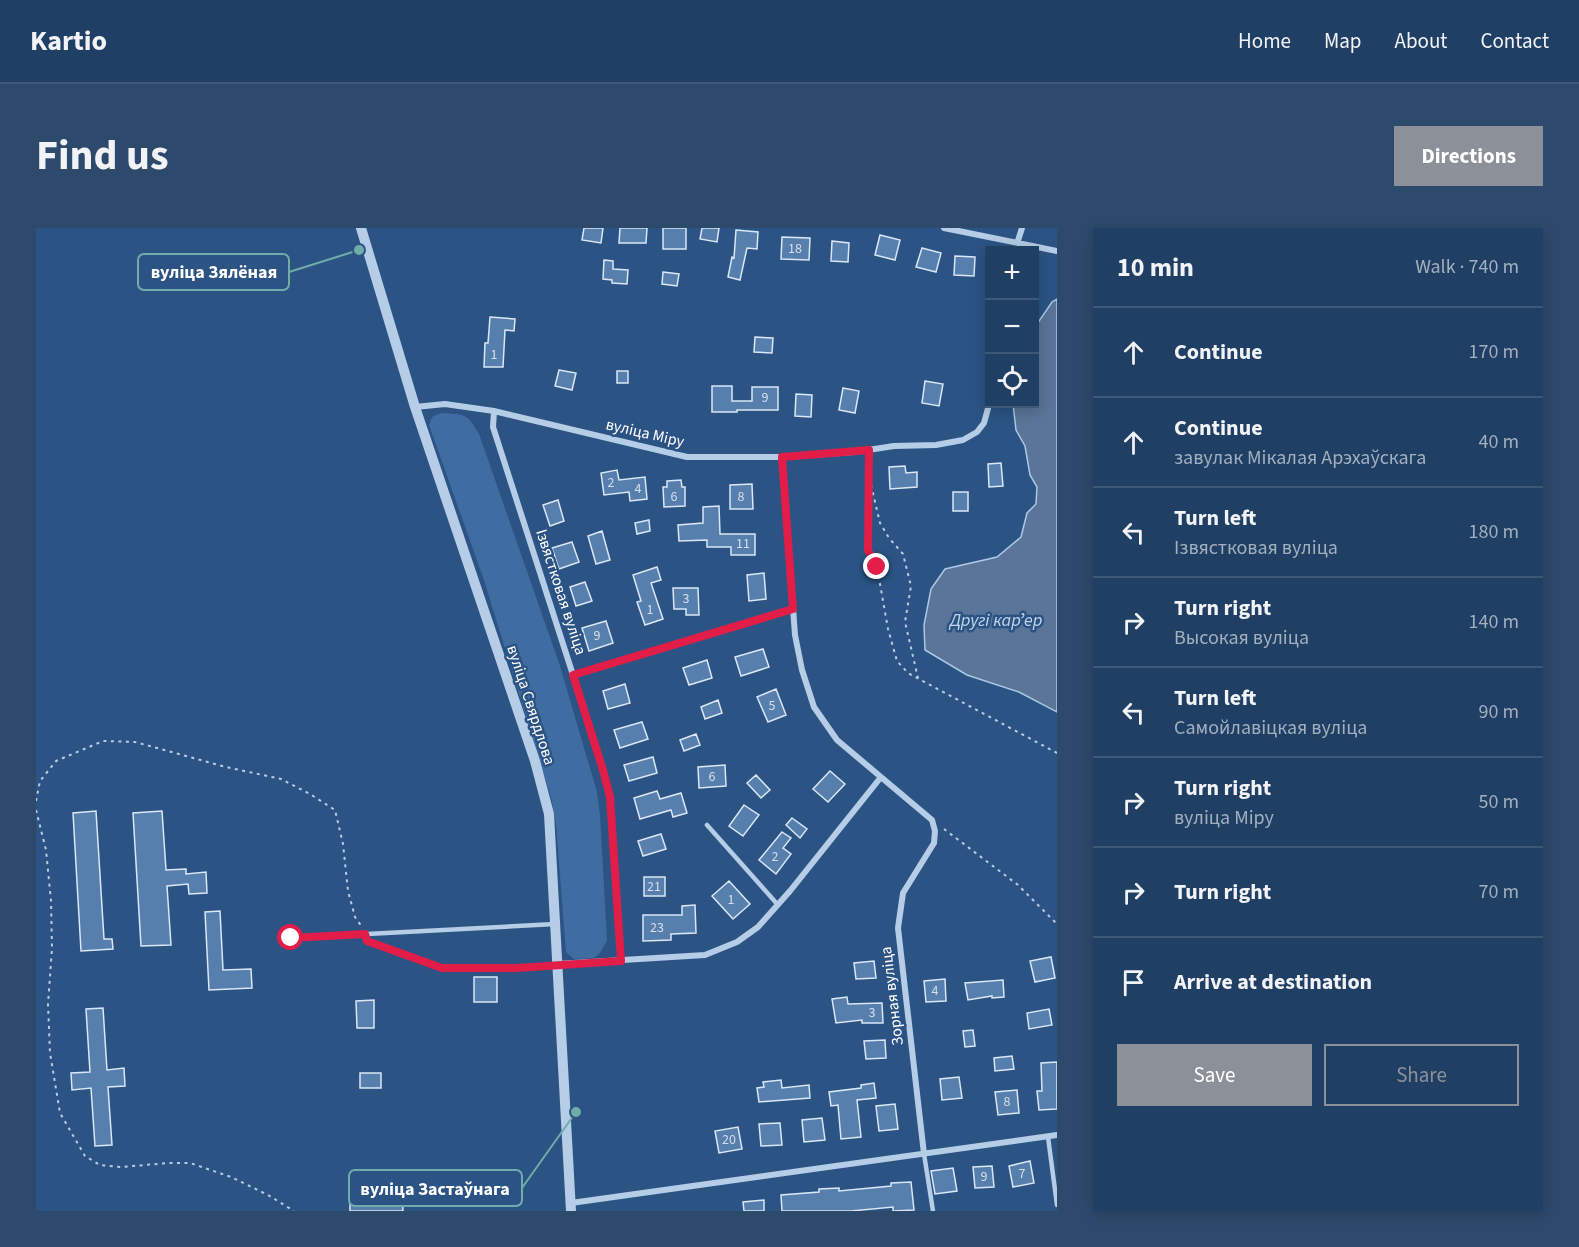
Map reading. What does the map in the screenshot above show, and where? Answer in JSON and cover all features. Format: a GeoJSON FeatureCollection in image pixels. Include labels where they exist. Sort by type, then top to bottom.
{"type":"FeatureCollection","features":[{"type":"Feature","properties":{"kind":"street","name":"вуліца Свярдлова"},"geometry":{"type":"LineString","coordinates":[[361,228],[416,407],[535,761],[549,814],[571,1207]]}},
{"type":"Feature","properties":{"kind":"street"},"geometry":{"type":"LineString","coordinates":[[944,228],[1057,251]]}},
{"type":"Feature","properties":{"kind":"street"},"geometry":{"type":"LineString","coordinates":[[1017,246],[1022,228]]}},
{"type":"Feature","properties":{"kind":"street","name":"вуліца Міру"},"geometry":{"type":"LineString","coordinates":[[416,407],[445,404],[494,411],[687,457],[782,457],[894,446],[936,445],[963,440],[977,432],[984,423],[988,408]]}},
{"type":"Feature","properties":{"kind":"street","name":"Ізвястковая вуліца"},"geometry":{"type":"LineString","coordinates":[[494,411],[493,427],[610,797],[621,961]]}},
{"type":"Feature","properties":{"kind":"street"},"geometry":{"type":"LineString","coordinates":[[782,457],[795,635],[802,670],[814,707],[837,740],[932,820]]}},
{"type":"Feature","properties":{"kind":"street"},"geometry":{"type":"LineString","coordinates":[[573,675],[793,609]]}},
{"type":"Feature","properties":{"kind":"street"},"geometry":{"type":"LineString","coordinates":[[557,964],[705,956],[737,942],[758,927],[881,777]]}},
{"type":"Feature","properties":{"kind":"street","name":"Зорная вуліца"},"geometry":{"type":"LineString","coordinates":[[924,1154],[898,928],[903,893],[934,843],[935,831],[932,820]]}},
{"type":"Feature","properties":{"kind":"street"},"geometry":{"type":"LineString","coordinates":[[571,1207],[1057,1136]]}},
{"type":"Feature","properties":{"kind":"lane"},"geometry":{"type":"LineString","coordinates":[[707,825],[778,904]]}},
{"type":"Feature","properties":{"kind":"lane"},"geometry":{"type":"LineString","coordinates":[[291,938],[555,924]]}},
{"type":"Feature","properties":{"kind":"lane"},"geometry":{"type":"LineString","coordinates":[[1048,1137],[1057,1204]]}},
{"type":"Feature","properties":{"kind":"lane"},"geometry":{"type":"LineString","coordinates":[[924,1154],[933,1211]]}},
{"type":"Feature","properties":{"kind":"path"},"geometry":{"type":"LineString","coordinates":[[869,450],[868,550],[877,567],[888,629],[897,661],[908,673],[1057,753]]}},
{"type":"Feature","properties":{"kind":"path"},"geometry":{"type":"LineString","coordinates":[[869,480],[880,523],[903,554],[911,586],[905,622],[919,679]]}},
{"type":"Feature","properties":{"kind":"path"},"geometry":{"type":"LineString","coordinates":[[36,801],[40,780],[56,761],[103,741],[135,742],[225,767],[281,779],[335,810],[343,844],[348,891],[355,917],[361,924],[367,941],[442,968],[517,968],[557,964]]}},
{"type":"Feature","properties":{"kind":"path"},"geometry":{"type":"LineString","coordinates":[[36,810],[46,850],[51,902],[52,948],[48,1004],[50,1053],[60,1113],[85,1156],[100,1165],[121,1167],[190,1163],[231,1177],[294,1211]]}},
{"type":"Feature","properties":{"kind":"path"},"geometry":{"type":"LineString","coordinates":[[932,820],[1018,885],[1057,924]]}},
{"type":"Feature","properties":{"kind":"shaded area"},"geometry":{"type":"Polygon","coordinates":[[[441,413],[468,418],[479,434],[560,666],[597,792],[607,940],[601,952],[595,957],[574,959],[566,952],[556,824],[551,798],[484,580],[429,425],[432,417],[441,413]]]}},
{"type":"Feature","properties":{"kind":"water","name":"Другі карʼер"},"geometry":{"type":"Polygon","coordinates":[[[1057,299],[1057,712],[1019,692],[967,675],[925,650],[924,625],[931,589],[945,569],[997,557],[1021,537],[1027,513],[1036,504],[1037,487],[1030,475],[1025,446],[1016,430],[1013,408],[1039,408],[1039,321],[1052,302],[1057,299]]]}},
{"type":"Feature","properties":{"kind":"building"},"geometry":{"type":"Polygon","coordinates":[[[584,228],[603,228],[601,243],[582,240],[584,228]]]}},
{"type":"Feature","properties":{"kind":"building"},"geometry":{"type":"Polygon","coordinates":[[[620,228],[647,228],[646,243],[619,243],[620,228]]]}},
{"type":"Feature","properties":{"kind":"building"},"geometry":{"type":"Polygon","coordinates":[[[663,228],[686,228],[686,249],[663,249],[663,228]]]}},
{"type":"Feature","properties":{"kind":"building"},"geometry":{"type":"Polygon","coordinates":[[[702,228],[719,228],[717,242],[700,239],[702,228]]]}},
{"type":"Feature","properties":{"kind":"building"},"geometry":{"type":"Polygon","coordinates":[[[736,230],[758,232],[757,249],[747,248],[740,280],[728,277],[732,257],[734,258],[736,230]]]}},
{"type":"Feature","properties":{"kind":"building"},"geometry":{"type":"Polygon","coordinates":[[[880,235],[900,240],[895,260],[875,255],[880,235]]]}},
{"type":"Feature","properties":{"kind":"building"},"geometry":{"type":"Polygon","coordinates":[[[782,237],[810,238],[809,260],[781,259],[782,237]]]}},
{"type":"Feature","properties":{"kind":"building"},"geometry":{"type":"Polygon","coordinates":[[[832,241],[849,243],[848,262],[831,261],[832,241]]]}},
{"type":"Feature","properties":{"kind":"building"},"geometry":{"type":"Polygon","coordinates":[[[922,248],[941,253],[936,272],[916,267],[922,248]]]}},
{"type":"Feature","properties":{"kind":"building"},"geometry":{"type":"Polygon","coordinates":[[[955,256],[975,257],[974,276],[954,275],[955,256]]]}},
{"type":"Feature","properties":{"kind":"building"},"geometry":{"type":"Polygon","coordinates":[[[604,260],[613,261],[613,269],[628,270],[627,284],[612,283],[612,280],[603,279],[604,260]]]}},
{"type":"Feature","properties":{"kind":"building"},"geometry":{"type":"Polygon","coordinates":[[[663,272],[679,274],[677,286],[662,284],[663,272]]]}},
{"type":"Feature","properties":{"kind":"building"},"geometry":{"type":"Polygon","coordinates":[[[490,317],[515,319],[514,331],[505,330],[503,367],[484,367],[485,343],[488,343],[490,317]]]}},
{"type":"Feature","properties":{"kind":"building"},"geometry":{"type":"Polygon","coordinates":[[[755,337],[773,338],[772,353],[754,352],[755,337]]]}},
{"type":"Feature","properties":{"kind":"building"},"geometry":{"type":"Polygon","coordinates":[[[559,370],[576,373],[572,390],[555,386],[559,370]]]}},
{"type":"Feature","properties":{"kind":"building"},"geometry":{"type":"Polygon","coordinates":[[[617,371],[628,371],[628,383],[617,383],[617,371]]]}},
{"type":"Feature","properties":{"kind":"building"},"geometry":{"type":"Polygon","coordinates":[[[925,381],[943,384],[939,406],[922,403],[925,381]]]}},
{"type":"Feature","properties":{"kind":"building"},"geometry":{"type":"Polygon","coordinates":[[[712,386],[732,386],[732,401],[752,401],[752,387],[778,387],[778,410],[712,412],[712,386]]]}},
{"type":"Feature","properties":{"kind":"building"},"geometry":{"type":"Polygon","coordinates":[[[843,388],[859,391],[855,413],[839,410],[843,388]]]}},
{"type":"Feature","properties":{"kind":"building"},"geometry":{"type":"Polygon","coordinates":[[[796,394],[812,395],[811,417],[795,416],[796,394]]]}},
{"type":"Feature","properties":{"kind":"building"},"geometry":{"type":"Polygon","coordinates":[[[1001,463],[1003,486],[989,487],[988,464],[1001,463]]]}},
{"type":"Feature","properties":{"kind":"building"},"geometry":{"type":"Polygon","coordinates":[[[905,466],[906,473],[917,472],[917,487],[890,489],[889,467],[905,466]]]}},
{"type":"Feature","properties":{"kind":"building"},"geometry":{"type":"Polygon","coordinates":[[[617,470],[619,480],[645,477],[647,499],[630,501],[629,492],[604,495],[601,473],[617,470]]]}},
{"type":"Feature","properties":{"kind":"building"},"geometry":{"type":"Polygon","coordinates":[[[681,480],[682,487],[685,487],[685,506],[664,507],[663,487],[667,487],[667,481],[681,480]]]}},
{"type":"Feature","properties":{"kind":"building"},"geometry":{"type":"Polygon","coordinates":[[[752,484],[753,509],[730,509],[730,485],[752,484]]]}},
{"type":"Feature","properties":{"kind":"building"},"geometry":{"type":"Polygon","coordinates":[[[953,492],[968,492],[968,511],[953,511],[953,492]]]}},
{"type":"Feature","properties":{"kind":"building"},"geometry":{"type":"Polygon","coordinates":[[[558,500],[564,521],[550,526],[543,505],[558,500]]]}},
{"type":"Feature","properties":{"kind":"building"},"geometry":{"type":"Polygon","coordinates":[[[719,506],[720,534],[755,534],[755,555],[731,555],[731,547],[707,547],[707,540],[679,541],[678,525],[703,523],[703,507],[719,506]]]}},
{"type":"Feature","properties":{"kind":"building"},"geometry":{"type":"Polygon","coordinates":[[[649,520],[650,531],[637,534],[635,523],[649,520]]]}},
{"type":"Feature","properties":{"kind":"building"},"geometry":{"type":"Polygon","coordinates":[[[602,531],[610,560],[596,564],[588,536],[602,531]]]}},
{"type":"Feature","properties":{"kind":"building"},"geometry":{"type":"Polygon","coordinates":[[[572,542],[579,562],[559,569],[552,548],[572,542]]]}},
{"type":"Feature","properties":{"kind":"building"},"geometry":{"type":"Polygon","coordinates":[[[657,567],[661,580],[651,583],[663,619],[645,625],[637,602],[641,601],[633,575],[657,567]]]}},
{"type":"Feature","properties":{"kind":"building"},"geometry":{"type":"Polygon","coordinates":[[[764,573],[766,599],[749,601],[747,575],[764,573]]]}},
{"type":"Feature","properties":{"kind":"building"},"geometry":{"type":"Polygon","coordinates":[[[585,582],[592,601],[576,606],[570,587],[585,582]]]}},
{"type":"Feature","properties":{"kind":"building"},"geometry":{"type":"Polygon","coordinates":[[[673,588],[698,588],[699,615],[686,615],[686,609],[674,609],[673,588]]]}},
{"type":"Feature","properties":{"kind":"building"},"geometry":{"type":"Polygon","coordinates":[[[606,621],[613,643],[589,651],[582,628],[606,621]]]}},
{"type":"Feature","properties":{"kind":"building"},"geometry":{"type":"Polygon","coordinates":[[[763,649],[769,667],[741,676],[735,657],[763,649]]]}},
{"type":"Feature","properties":{"kind":"building"},"geometry":{"type":"Polygon","coordinates":[[[707,660],[712,678],[689,685],[683,668],[707,660]]]}},
{"type":"Feature","properties":{"kind":"building"},"geometry":{"type":"Polygon","coordinates":[[[625,684],[630,703],[608,709],[603,691],[625,684]]]}},
{"type":"Feature","properties":{"kind":"building"},"geometry":{"type":"Polygon","coordinates":[[[776,689],[786,715],[768,722],[757,697],[776,689]]]}},
{"type":"Feature","properties":{"kind":"building"},"geometry":{"type":"Polygon","coordinates":[[[718,700],[722,713],[705,719],[701,707],[718,700]]]}},
{"type":"Feature","properties":{"kind":"building"},"geometry":{"type":"Polygon","coordinates":[[[642,722],[648,739],[620,748],[614,730],[642,722]]]}},
{"type":"Feature","properties":{"kind":"building"},"geometry":{"type":"Polygon","coordinates":[[[696,734],[700,745],[684,751],[680,740],[696,734]]]}},
{"type":"Feature","properties":{"kind":"building"},"geometry":{"type":"Polygon","coordinates":[[[653,757],[657,773],[629,781],[624,765],[653,757]]]}},
{"type":"Feature","properties":{"kind":"building"},"geometry":{"type":"Polygon","coordinates":[[[725,765],[726,786],[699,788],[698,767],[725,765]]]}},
{"type":"Feature","properties":{"kind":"building"},"geometry":{"type":"Polygon","coordinates":[[[830,771],[845,784],[828,802],[813,789],[830,771]]]}},
{"type":"Feature","properties":{"kind":"building"},"geometry":{"type":"Polygon","coordinates":[[[756,775],[770,790],[761,798],[747,783],[756,775]]]}},
{"type":"Feature","properties":{"kind":"building"},"geometry":{"type":"Polygon","coordinates":[[[657,791],[660,799],[681,793],[687,813],[673,817],[671,810],[640,819],[634,798],[657,791]]]}},
{"type":"Feature","properties":{"kind":"building"},"geometry":{"type":"Polygon","coordinates":[[[744,805],[759,815],[743,836],[729,826],[744,805]]]}},
{"type":"Feature","properties":{"kind":"building"},"geometry":{"type":"Polygon","coordinates":[[[96,811],[104,939],[112,939],[113,949],[81,951],[73,813],[96,811]]]}},
{"type":"Feature","properties":{"kind":"building"},"geometry":{"type":"Polygon","coordinates":[[[162,811],[166,870],[186,869],[186,874],[206,872],[207,893],[189,894],[188,884],[167,886],[171,945],[141,946],[133,813],[162,811]]]}},
{"type":"Feature","properties":{"kind":"building"},"geometry":{"type":"Polygon","coordinates":[[[792,818],[807,829],[800,838],[786,825],[792,818]]]}},
{"type":"Feature","properties":{"kind":"building"},"geometry":{"type":"Polygon","coordinates":[[[782,832],[791,838],[783,848],[791,854],[776,874],[759,860],[782,832]]]}},
{"type":"Feature","properties":{"kind":"building"},"geometry":{"type":"Polygon","coordinates":[[[661,834],[666,849],[643,856],[638,841],[661,834]]]}},
{"type":"Feature","properties":{"kind":"building"},"geometry":{"type":"Polygon","coordinates":[[[644,877],[665,877],[665,896],[644,896],[644,877]]]}},
{"type":"Feature","properties":{"kind":"building"},"geometry":{"type":"Polygon","coordinates":[[[729,881],[750,904],[733,919],[712,896],[729,881]]]}},
{"type":"Feature","properties":{"kind":"building"},"geometry":{"type":"Polygon","coordinates":[[[695,905],[696,933],[671,934],[671,940],[643,941],[643,915],[682,915],[682,906],[695,905]]]}},
{"type":"Feature","properties":{"kind":"building"},"geometry":{"type":"Polygon","coordinates":[[[220,911],[223,970],[251,969],[252,988],[209,990],[205,912],[220,911]]]}},
{"type":"Feature","properties":{"kind":"building"},"geometry":{"type":"Polygon","coordinates":[[[1051,957],[1055,978],[1035,982],[1030,961],[1051,957]]]}},
{"type":"Feature","properties":{"kind":"building"},"geometry":{"type":"Polygon","coordinates":[[[874,961],[876,978],[856,979],[854,963],[874,961]]]}},
{"type":"Feature","properties":{"kind":"building"},"geometry":{"type":"Polygon","coordinates":[[[474,977],[497,977],[497,1002],[474,1002],[474,977]]]}},
{"type":"Feature","properties":{"kind":"building"},"geometry":{"type":"Polygon","coordinates":[[[945,979],[946,1001],[926,1002],[924,981],[945,979]]]}},
{"type":"Feature","properties":{"kind":"building"},"geometry":{"type":"Polygon","coordinates":[[[1003,980],[1004,997],[992,998],[992,996],[968,1000],[965,983],[1003,980]]]}},
{"type":"Feature","properties":{"kind":"building"},"geometry":{"type":"Polygon","coordinates":[[[847,997],[848,1004],[882,1003],[883,1023],[862,1023],[862,1020],[836,1023],[832,999],[847,997]]]}},
{"type":"Feature","properties":{"kind":"building"},"geometry":{"type":"Polygon","coordinates":[[[374,1000],[374,1028],[357,1028],[356,1001],[374,1000]]]}},
{"type":"Feature","properties":{"kind":"building"},"geometry":{"type":"Polygon","coordinates":[[[103,1008],[107,1070],[124,1068],[125,1086],[108,1087],[112,1145],[95,1146],[91,1088],[72,1090],[71,1073],[90,1072],[86,1009],[103,1008]]]}},
{"type":"Feature","properties":{"kind":"building"},"geometry":{"type":"Polygon","coordinates":[[[1049,1009],[1052,1025],[1029,1029],[1027,1013],[1049,1009]]]}},
{"type":"Feature","properties":{"kind":"building"},"geometry":{"type":"Polygon","coordinates":[[[973,1030],[975,1046],[965,1047],[963,1031],[973,1030]]]}},
{"type":"Feature","properties":{"kind":"building"},"geometry":{"type":"Polygon","coordinates":[[[885,1040],[886,1058],[866,1059],[864,1041],[885,1040]]]}},
{"type":"Feature","properties":{"kind":"building"},"geometry":{"type":"Polygon","coordinates":[[[1012,1056],[1014,1069],[995,1071],[994,1058],[1012,1056]]]}},
{"type":"Feature","properties":{"kind":"building"},"geometry":{"type":"Polygon","coordinates":[[[1057,1062],[1057,1109],[1039,1110],[1037,1091],[1042,1091],[1041,1063],[1057,1062]]]}},
{"type":"Feature","properties":{"kind":"building"},"geometry":{"type":"Polygon","coordinates":[[[360,1073],[381,1073],[381,1088],[360,1088],[360,1073]]]}},
{"type":"Feature","properties":{"kind":"building"},"geometry":{"type":"Polygon","coordinates":[[[959,1077],[962,1098],[942,1100],[940,1079],[959,1077]]]}},
{"type":"Feature","properties":{"kind":"building"},"geometry":{"type":"Polygon","coordinates":[[[781,1080],[782,1088],[809,1085],[810,1098],[759,1102],[757,1088],[764,1087],[763,1082],[781,1080]]]}},
{"type":"Feature","properties":{"kind":"building"},"geometry":{"type":"Polygon","coordinates":[[[874,1083],[876,1098],[857,1100],[861,1137],[841,1139],[838,1105],[831,1106],[829,1092],[861,1088],[861,1085],[874,1083]]]}},
{"type":"Feature","properties":{"kind":"building"},"geometry":{"type":"Polygon","coordinates":[[[1017,1090],[1019,1113],[998,1115],[995,1092],[1017,1090]]]}},
{"type":"Feature","properties":{"kind":"building"},"geometry":{"type":"Polygon","coordinates":[[[895,1104],[898,1129],[879,1131],[876,1106],[895,1104]]]}},
{"type":"Feature","properties":{"kind":"building"},"geometry":{"type":"Polygon","coordinates":[[[822,1118],[825,1140],[804,1142],[802,1120],[822,1118]]]}},
{"type":"Feature","properties":{"kind":"building"},"geometry":{"type":"Polygon","coordinates":[[[780,1123],[782,1145],[761,1146],[759,1124],[780,1123]]]}},
{"type":"Feature","properties":{"kind":"building"},"geometry":{"type":"Polygon","coordinates":[[[738,1127],[742,1149],[719,1153],[715,1131],[738,1127]]]}},
{"type":"Feature","properties":{"kind":"building"},"geometry":{"type":"Polygon","coordinates":[[[1030,1161],[1034,1183],[1013,1187],[1009,1166],[1030,1161]]]}},
{"type":"Feature","properties":{"kind":"building"},"geometry":{"type":"Polygon","coordinates":[[[992,1166],[994,1187],[975,1188],[973,1167],[992,1166]]]}},
{"type":"Feature","properties":{"kind":"building"},"geometry":{"type":"Polygon","coordinates":[[[953,1168],[957,1191],[935,1194],[931,1171],[953,1168]]]}},
{"type":"Feature","properties":{"kind":"building"},"geometry":{"type":"Polygon","coordinates":[[[911,1182],[914,1210],[893,1211],[893,1207],[851,1211],[782,1211],[781,1195],[819,1192],[819,1189],[839,1188],[839,1191],[911,1182]]]}},
{"type":"Feature","properties":{"kind":"building"},"geometry":{"type":"Polygon","coordinates":[[[402,1192],[403,1211],[350,1211],[350,1195],[402,1192]]]}},
{"type":"Feature","properties":{"kind":"building"},"geometry":{"type":"Polygon","coordinates":[[[764,1200],[764,1211],[744,1211],[743,1202],[764,1200]]]}},
{"type":"Feature","properties":{"kind":"place","name":"вуліца Зялёная"},"geometry":{"type":"Point","coordinates":[359,250]}},
{"type":"Feature","properties":{"kind":"place","name":"вуліца Застаўнага"},"geometry":{"type":"Point","coordinates":[576,1112]}},
{"type":"Feature","properties":{"kind":"route"},"geometry":{"type":"LineString","coordinates":[[291,938],[365,934],[367,941],[442,968],[517,968],[621,961],[610,797],[573,675],[793,609],[782,457],[869,450],[868,550],[877,567]]}}]}
